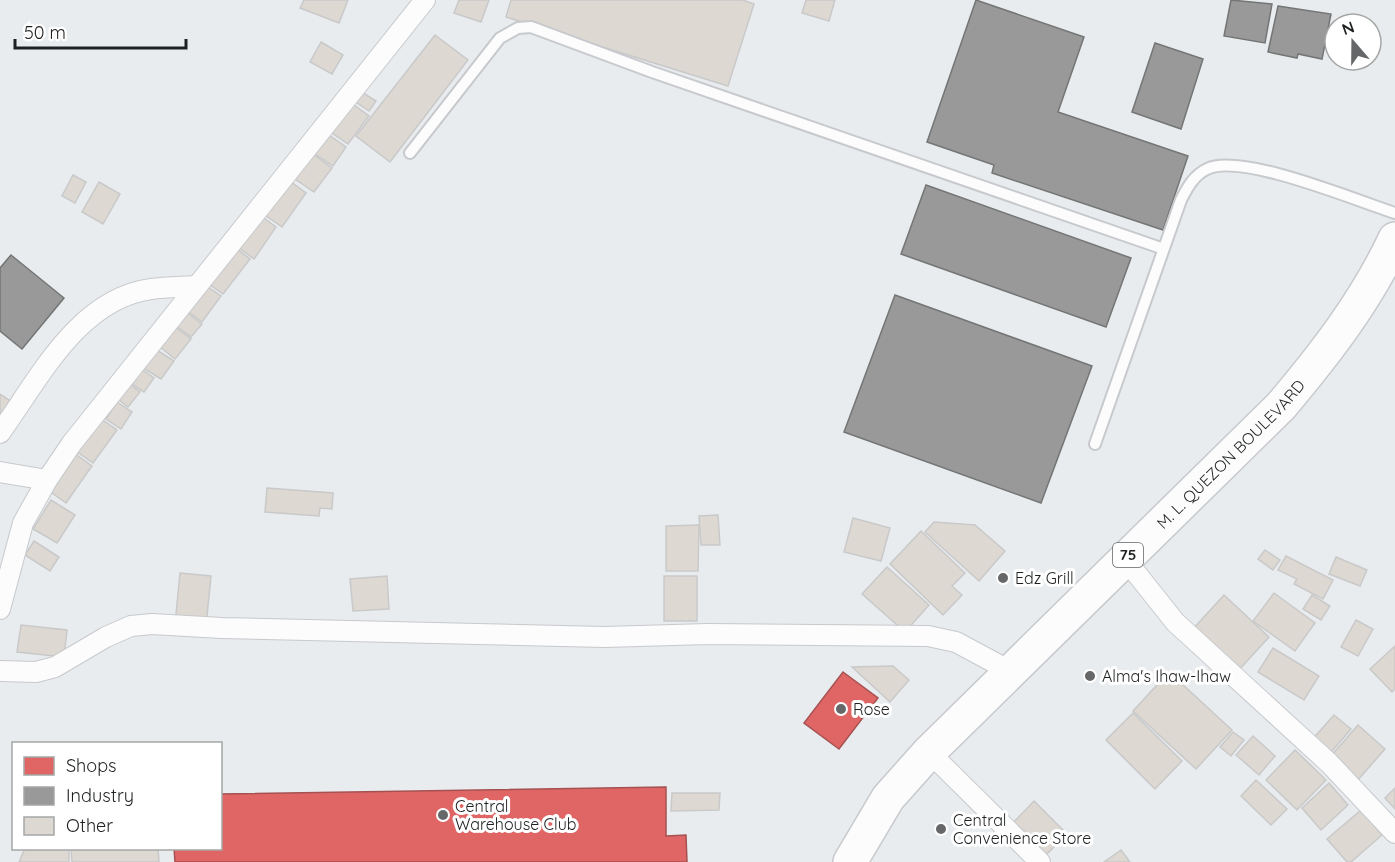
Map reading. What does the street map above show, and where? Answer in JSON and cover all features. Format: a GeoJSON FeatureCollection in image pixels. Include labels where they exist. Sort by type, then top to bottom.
{"type":"FeatureCollection","features":[{"type":"Feature","properties":{"kind":"highway","name":"M. L. QUEZON BOULEVARD"},"geometry":{"type":"LineString","coordinates":[[850,862],[888,798],[929,752],[1281,406],[1354,313],[1395,239]]}},
{"type":"Feature","properties":{"kind":"street"},"geometry":{"type":"LineString","coordinates":[[0,609],[23,524],[47,480],[72,443],[425,0]]}},
{"type":"Feature","properties":{"kind":"street"},"geometry":{"type":"LineString","coordinates":[[0,432],[72,331],[95,313],[127,296],[150,289],[197,286]]}},
{"type":"Feature","properties":{"kind":"street"},"geometry":{"type":"LineString","coordinates":[[0,472],[47,480]]}},
{"type":"Feature","properties":{"kind":"street"},"geometry":{"type":"LineString","coordinates":[[1125,559],[1175,622],[1329,763],[1395,833]]}},
{"type":"Feature","properties":{"kind":"street"},"geometry":{"type":"LineString","coordinates":[[0,671],[36,672],[55,667],[106,637],[131,626],[152,624],[222,628],[604,637],[708,634],[928,636],[956,642],[1010,671]]}},
{"type":"Feature","properties":{"kind":"street"},"geometry":{"type":"LineString","coordinates":[[929,752],[1040,862]]}},
{"type":"Feature","properties":{"kind":"lane"},"geometry":{"type":"LineString","coordinates":[[410,153],[500,38],[518,28],[531,27],[663,76],[1161,248]]}},
{"type":"Feature","properties":{"kind":"lane"},"geometry":{"type":"LineString","coordinates":[[1095,444],[1161,248],[1191,182],[1207,169],[1227,164],[1269,171],[1395,213]]}},
{"type":"Feature","properties":{"kind":"building: Shops"},"geometry":{"type":"Polygon","coordinates":[[[843,672],[878,698],[839,749],[804,723],[843,672]]]}},
{"type":"Feature","properties":{"kind":"building: Shops","name":"Central Warehouse Club"},"geometry":{"type":"Polygon","coordinates":[[[666,787],[666,836],[686,835],[687,862],[175,862],[174,850],[222,850],[222,794],[666,787]]]}},
{"type":"Feature","properties":{"kind":"building: Industry"},"geometry":{"type":"Polygon","coordinates":[[[976,0],[1084,37],[1058,112],[1188,156],[1163,230],[992,173],[994,165],[927,142],[976,0]]]}},
{"type":"Feature","properties":{"kind":"building: Industry"},"geometry":{"type":"Polygon","coordinates":[[[1231,0],[1272,4],[1265,43],[1224,36],[1231,0]]]}},
{"type":"Feature","properties":{"kind":"building: Industry"},"geometry":{"type":"Polygon","coordinates":[[[1278,6],[1323,13],[1322,59],[1298,54],[1297,58],[1268,52],[1278,6]]]}},
{"type":"Feature","properties":{"kind":"building: Industry"},"geometry":{"type":"Polygon","coordinates":[[[1155,43],[1203,59],[1181,129],[1132,112],[1155,43]]]}},
{"type":"Feature","properties":{"kind":"building: Industry"},"geometry":{"type":"Polygon","coordinates":[[[926,185],[1131,258],[1106,327],[901,254],[926,185]]]}},
{"type":"Feature","properties":{"kind":"building: Industry"},"geometry":{"type":"Polygon","coordinates":[[[11,255],[64,298],[22,349],[0,331],[0,268],[11,255]]]}},
{"type":"Feature","properties":{"kind":"building: Industry"},"geometry":{"type":"Polygon","coordinates":[[[895,295],[1092,366],[1041,503],[844,432],[895,295]]]}},
{"type":"Feature","properties":{"kind":"building: Other"},"geometry":{"type":"Polygon","coordinates":[[[304,0],[348,0],[339,23],[300,8],[304,0]]]}},
{"type":"Feature","properties":{"kind":"building: Other"},"geometry":{"type":"Polygon","coordinates":[[[459,0],[489,0],[481,22],[454,13],[459,0]]]}},
{"type":"Feature","properties":{"kind":"building: Other"},"geometry":{"type":"Polygon","coordinates":[[[511,0],[743,0],[754,4],[728,86],[506,17],[511,0]]]}},
{"type":"Feature","properties":{"kind":"building: Other"},"geometry":{"type":"Polygon","coordinates":[[[806,0],[835,0],[829,21],[802,13],[806,0]]]}},
{"type":"Feature","properties":{"kind":"building: Other"},"geometry":{"type":"Polygon","coordinates":[[[435,35],[468,60],[390,162],[356,136],[435,35]]]}},
{"type":"Feature","properties":{"kind":"building: Other"},"geometry":{"type":"Polygon","coordinates":[[[321,42],[343,55],[332,74],[310,62],[321,42]]]}},
{"type":"Feature","properties":{"kind":"building: Other"},"geometry":{"type":"Polygon","coordinates":[[[360,91],[376,101],[369,111],[353,100],[360,91]]]}},
{"type":"Feature","properties":{"kind":"building: Other"},"geometry":{"type":"Polygon","coordinates":[[[350,102],[369,116],[348,144],[329,131],[350,102]]]}},
{"type":"Feature","properties":{"kind":"building: Other"},"geometry":{"type":"Polygon","coordinates":[[[326,133],[346,147],[333,166],[312,152],[326,133]]]}},
{"type":"Feature","properties":{"kind":"building: Other"},"geometry":{"type":"Polygon","coordinates":[[[313,154],[332,168],[314,192],[295,179],[313,154]]]}},
{"type":"Feature","properties":{"kind":"building: Other"},"geometry":{"type":"Polygon","coordinates":[[[73,175],[86,182],[75,203],[62,196],[73,175]]]}},
{"type":"Feature","properties":{"kind":"building: Other"},"geometry":{"type":"Polygon","coordinates":[[[290,181],[306,193],[282,227],[265,215],[290,181]]]}},
{"type":"Feature","properties":{"kind":"building: Other"},"geometry":{"type":"Polygon","coordinates":[[[99,182],[120,194],[103,224],[82,212],[99,182]]]}},
{"type":"Feature","properties":{"kind":"building: Other"},"geometry":{"type":"Polygon","coordinates":[[[261,216],[276,227],[254,259],[239,248],[261,216]]]}},
{"type":"Feature","properties":{"kind":"building: Other"},"geometry":{"type":"Polygon","coordinates":[[[233,246],[250,259],[223,294],[206,282],[233,246]]]}},
{"type":"Feature","properties":{"kind":"building: Other"},"geometry":{"type":"Polygon","coordinates":[[[205,285],[221,296],[202,322],[186,310],[205,285]]]}},
{"type":"Feature","properties":{"kind":"building: Other"},"geometry":{"type":"Polygon","coordinates":[[[186,312],[202,324],[191,337],[175,325],[186,312]]]}},
{"type":"Feature","properties":{"kind":"building: Other"},"geometry":{"type":"Polygon","coordinates":[[[174,326],[191,339],[175,359],[159,346],[174,326]]]}},
{"type":"Feature","properties":{"kind":"building: Other"},"geometry":{"type":"Polygon","coordinates":[[[155,349],[174,361],[161,379],[143,368],[155,349]]]}},
{"type":"Feature","properties":{"kind":"building: Other"},"geometry":{"type":"Polygon","coordinates":[[[137,366],[154,378],[144,392],[127,381],[137,366]]]}},
{"type":"Feature","properties":{"kind":"building: Other"},"geometry":{"type":"Polygon","coordinates":[[[124,380],[140,392],[128,407],[113,395],[124,380]]]}},
{"type":"Feature","properties":{"kind":"building: Other"},"geometry":{"type":"Polygon","coordinates":[[[0,394],[12,402],[0,419],[0,394]]]}},
{"type":"Feature","properties":{"kind":"building: Other"},"geometry":{"type":"Polygon","coordinates":[[[117,402],[132,412],[121,429],[106,419],[117,402]]]}},
{"type":"Feature","properties":{"kind":"building: Other"},"geometry":{"type":"Polygon","coordinates":[[[97,416],[117,430],[93,463],[73,449],[97,416]]]}},
{"type":"Feature","properties":{"kind":"building: Other"},"geometry":{"type":"Polygon","coordinates":[[[74,453],[92,466],[66,503],[48,490],[74,453]]]}},
{"type":"Feature","properties":{"kind":"building: Other"},"geometry":{"type":"Polygon","coordinates":[[[267,488],[333,493],[332,509],[320,508],[319,516],[265,512],[267,488]]]}},
{"type":"Feature","properties":{"kind":"building: Other"},"geometry":{"type":"Polygon","coordinates":[[[51,500],[75,515],[57,543],[33,529],[51,500]]]}},
{"type":"Feature","properties":{"kind":"building: Other"},"geometry":{"type":"Polygon","coordinates":[[[718,515],[720,545],[701,545],[699,516],[718,515]]]}},
{"type":"Feature","properties":{"kind":"building: Other"},"geometry":{"type":"Polygon","coordinates":[[[853,518],[890,528],[881,561],[844,552],[853,518]]]}},
{"type":"Feature","properties":{"kind":"building: Other"},"geometry":{"type":"Polygon","coordinates":[[[934,522],[975,525],[1005,551],[979,581],[925,532],[934,522]]]}},
{"type":"Feature","properties":{"kind":"building: Other"},"geometry":{"type":"Polygon","coordinates":[[[699,525],[698,571],[666,571],[666,526],[699,525]]]}},
{"type":"Feature","properties":{"kind":"building: Other"},"geometry":{"type":"Polygon","coordinates":[[[921,531],[965,573],[952,586],[962,595],[943,615],[890,564],[921,531]]]}},
{"type":"Feature","properties":{"kind":"building: Other"},"geometry":{"type":"Polygon","coordinates":[[[34,541],[59,557],[50,571],[25,555],[34,541]]]}},
{"type":"Feature","properties":{"kind":"building: Other"},"geometry":{"type":"Polygon","coordinates":[[[1265,550],[1280,560],[1273,570],[1258,559],[1265,550]]]}},
{"type":"Feature","properties":{"kind":"building: Other"},"geometry":{"type":"Polygon","coordinates":[[[1286,556],[1333,580],[1323,599],[1294,584],[1297,579],[1278,570],[1286,556]]]}},
{"type":"Feature","properties":{"kind":"building: Other"},"geometry":{"type":"Polygon","coordinates":[[[1336,557],[1367,570],[1360,586],[1329,574],[1336,557]]]}},
{"type":"Feature","properties":{"kind":"building: Other"},"geometry":{"type":"Polygon","coordinates":[[[887,567],[929,605],[905,632],[862,594],[887,567]]]}},
{"type":"Feature","properties":{"kind":"building: Other"},"geometry":{"type":"Polygon","coordinates":[[[180,573],[211,576],[206,626],[175,624],[180,573]]]}},
{"type":"Feature","properties":{"kind":"building: Other"},"geometry":{"type":"Polygon","coordinates":[[[387,576],[389,609],[353,611],[350,579],[387,576]]]}},
{"type":"Feature","properties":{"kind":"building: Other"},"geometry":{"type":"Polygon","coordinates":[[[664,576],[697,576],[697,621],[664,621],[664,576]]]}},
{"type":"Feature","properties":{"kind":"building: Other"},"geometry":{"type":"Polygon","coordinates":[[[1274,593],[1315,623],[1295,651],[1253,621],[1274,593]]]}},
{"type":"Feature","properties":{"kind":"building: Other"},"geometry":{"type":"Polygon","coordinates":[[[1224,595],[1269,637],[1238,671],[1192,630],[1224,595]]]}},
{"type":"Feature","properties":{"kind":"building: Other"},"geometry":{"type":"Polygon","coordinates":[[[1312,595],[1330,606],[1321,620],[1303,609],[1312,595]]]}},
{"type":"Feature","properties":{"kind":"building: Other"},"geometry":{"type":"Polygon","coordinates":[[[1356,620],[1373,629],[1358,656],[1341,647],[1356,620]]]}},
{"type":"Feature","properties":{"kind":"building: Other"},"geometry":{"type":"Polygon","coordinates":[[[21,625],[67,630],[64,657],[17,652],[21,625]]]}},
{"type":"Feature","properties":{"kind":"building: Other"},"geometry":{"type":"Polygon","coordinates":[[[1395,646],[1395,689],[1392,692],[1370,669],[1395,646]]]}},
{"type":"Feature","properties":{"kind":"building: Other"},"geometry":{"type":"Polygon","coordinates":[[[1273,648],[1319,676],[1304,700],[1258,672],[1273,648]]]}},
{"type":"Feature","properties":{"kind":"building: Other"},"geometry":{"type":"Polygon","coordinates":[[[893,666],[909,680],[890,702],[852,667],[893,666]]]}},
{"type":"Feature","properties":{"kind":"building: Other"},"geometry":{"type":"Polygon","coordinates":[[[1169,672],[1232,730],[1196,769],[1133,711],[1169,672]]]}},
{"type":"Feature","properties":{"kind":"building: Other"},"geometry":{"type":"Polygon","coordinates":[[[1133,713],[1182,761],[1155,789],[1106,740],[1133,713]]]}},
{"type":"Feature","properties":{"kind":"building: Other"},"geometry":{"type":"Polygon","coordinates":[[[1334,715],[1351,729],[1327,757],[1310,742],[1334,715]]]}},
{"type":"Feature","properties":{"kind":"building: Other"},"geometry":{"type":"Polygon","coordinates":[[[1358,725],[1385,749],[1357,781],[1330,757],[1358,725]]]}},
{"type":"Feature","properties":{"kind":"building: Other"},"geometry":{"type":"Polygon","coordinates":[[[1233,732],[1244,740],[1231,756],[1220,747],[1233,732]]]}},
{"type":"Feature","properties":{"kind":"building: Other"},"geometry":{"type":"Polygon","coordinates":[[[1253,736],[1275,756],[1259,775],[1236,755],[1253,736]]]}},
{"type":"Feature","properties":{"kind":"building: Other"},"geometry":{"type":"Polygon","coordinates":[[[1295,750],[1326,780],[1297,810],[1266,780],[1295,750]]]}},
{"type":"Feature","properties":{"kind":"building: Other"},"geometry":{"type":"Polygon","coordinates":[[[1256,780],[1287,809],[1271,825],[1241,796],[1256,780]]]}},
{"type":"Feature","properties":{"kind":"building: Other"},"geometry":{"type":"Polygon","coordinates":[[[1329,783],[1348,805],[1321,830],[1302,808],[1329,783]]]}},
{"type":"Feature","properties":{"kind":"building: Other"},"geometry":{"type":"Polygon","coordinates":[[[1395,788],[1395,809],[1385,798],[1395,788]]]}},
{"type":"Feature","properties":{"kind":"building: Other"},"geometry":{"type":"Polygon","coordinates":[[[672,793],[720,793],[719,810],[671,811],[672,793]]]}},
{"type":"Feature","properties":{"kind":"building: Other"},"geometry":{"type":"Polygon","coordinates":[[[1034,801],[1067,834],[1043,858],[1010,826],[1034,801]]]}},
{"type":"Feature","properties":{"kind":"building: Other"},"geometry":{"type":"Polygon","coordinates":[[[1361,810],[1382,835],[1351,862],[1347,862],[1327,839],[1361,810]]]}},
{"type":"Feature","properties":{"kind":"building: Other"},"geometry":{"type":"Polygon","coordinates":[[[24,850],[69,850],[69,862],[19,862],[24,850]]]}},
{"type":"Feature","properties":{"kind":"building: Other"},"geometry":{"type":"Polygon","coordinates":[[[71,850],[158,850],[159,862],[72,862],[71,850]]]}},
{"type":"Feature","properties":{"kind":"building: Other"},"geometry":{"type":"Polygon","coordinates":[[[1121,850],[1130,862],[1104,862],[1121,850]]]}},
{"type":"Feature","properties":{"kind":"place","name":"Edz Grill"},"geometry":{"type":"Point","coordinates":[1003,578]}},
{"type":"Feature","properties":{"kind":"place","name":"Alma's Ihaw-Ihaw"},"geometry":{"type":"Point","coordinates":[1090,676]}},
{"type":"Feature","properties":{"kind":"place","name":"Rose"},"geometry":{"type":"Point","coordinates":[841,709]}},
{"type":"Feature","properties":{"kind":"place","name":"Central Warehouse Club"},"geometry":{"type":"Point","coordinates":[443,815]}},
{"type":"Feature","properties":{"kind":"place","name":"Central Convenience Store"},"geometry":{"type":"Point","coordinates":[941,829]}}]}
